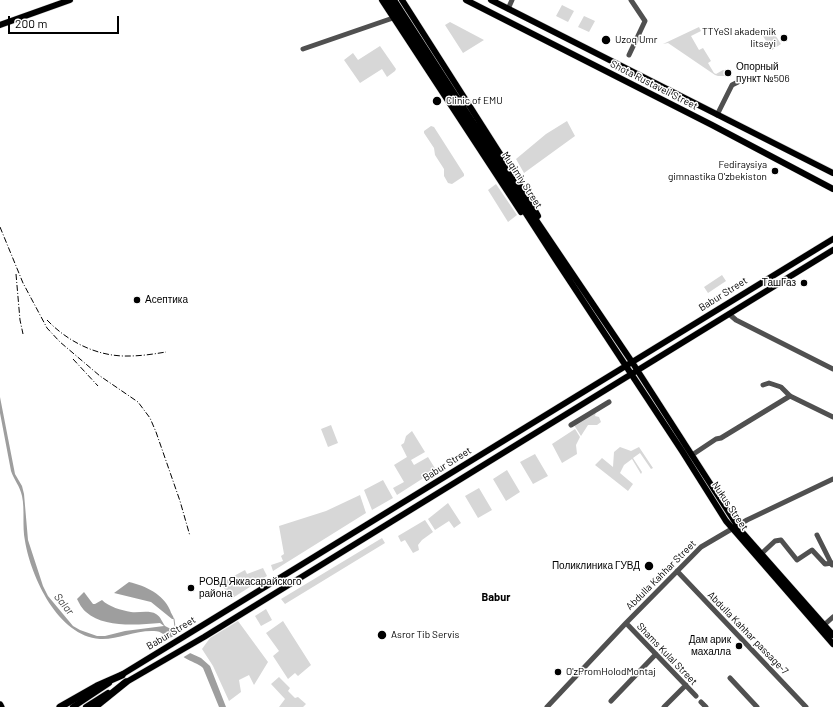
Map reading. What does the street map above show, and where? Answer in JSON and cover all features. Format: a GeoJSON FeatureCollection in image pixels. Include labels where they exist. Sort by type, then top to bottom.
{"type":"FeatureCollection","features":[{"type":"Feature","properties":{"kind":"highway"},"geometry":{"type":"LineString","coordinates":[[60,707],[122,674]]}},
{"type":"Feature","properties":{"kind":"highway"},"geometry":{"type":"LineString","coordinates":[[95,707],[126,682]]}},
{"type":"Feature","properties":{"kind":"main road"},"geometry":{"type":"LineString","coordinates":[[0,22],[62,0]]}},
{"type":"Feature","properties":{"kind":"main road"},"geometry":{"type":"LineString","coordinates":[[0,25],[70,0]]}},
{"type":"Feature","properties":{"kind":"main road","name":"Muqimiy Street"},"geometry":{"type":"LineString","coordinates":[[394,0],[452,95],[594,312],[626,366]]}},
{"type":"Feature","properties":{"kind":"main road"},"geometry":{"type":"LineString","coordinates":[[402,0],[527,196],[558,258]]}},
{"type":"Feature","properties":{"kind":"main road","name":"Shota Rustaveli Street"},"geometry":{"type":"LineString","coordinates":[[466,0],[833,189]]}},
{"type":"Feature","properties":{"kind":"main road","name":"Shota Rustaveli Street"},"geometry":{"type":"LineString","coordinates":[[491,0],[833,173]]}},
{"type":"Feature","properties":{"kind":"main road"},"geometry":{"type":"LineString","coordinates":[[385,1],[393,18],[514,204],[558,258]]}},
{"type":"Feature","properties":{"kind":"main road","name":"Muqimiy Street"},"geometry":{"type":"LineString","coordinates":[[385,1],[452,95]]}},
{"type":"Feature","properties":{"kind":"main road","name":"Babur Street"},"geometry":{"type":"LineString","coordinates":[[73,707],[122,674],[199,629],[833,239]]}},
{"type":"Feature","properties":{"kind":"main road","name":"Babur Street"},"geometry":{"type":"LineString","coordinates":[[126,682],[204,637],[833,250]]}},
{"type":"Feature","properties":{"kind":"main road","name":"Muqimiy Street"},"geometry":{"type":"LineString","coordinates":[[594,312],[632,362],[634,372]]}},
{"type":"Feature","properties":{"kind":"main road"},"geometry":{"type":"LineString","coordinates":[[708,315],[713,324]]}},
{"type":"Feature","properties":{"kind":"main road","name":"Nukus Street"},"geometry":{"type":"LineString","coordinates":[[626,366],[634,372],[692,455],[734,527],[761,554],[833,635]]}},
{"type":"Feature","properties":{"kind":"main road","name":"Nukus Street"},"geometry":{"type":"LineString","coordinates":[[634,372],[734,527],[833,644]]}},
{"type":"Feature","properties":{"kind":"main road"},"geometry":{"type":"LineString","coordinates":[[486,452],[491,455],[491,460]]}},
{"type":"Feature","properties":{"kind":"main road"},"geometry":{"type":"LineString","coordinates":[[199,629],[198,635],[204,637]]}},
{"type":"Feature","properties":{"kind":"main road"},"geometry":{"type":"LineString","coordinates":[[86,707],[126,682]]}},
{"type":"Feature","properties":{"kind":"street"},"geometry":{"type":"LineString","coordinates":[[508,9],[512,0]]}},
{"type":"Feature","properties":{"kind":"street"},"geometry":{"type":"LineString","coordinates":[[629,55],[645,21],[631,0]]}},
{"type":"Feature","properties":{"kind":"street"},"geometry":{"type":"LineString","coordinates":[[303,49],[393,18]]}},
{"type":"Feature","properties":{"kind":"street"},"geometry":{"type":"LineString","coordinates":[[717,115],[732,85],[738,82]]}},
{"type":"Feature","properties":{"kind":"street"},"geometry":{"type":"LineString","coordinates":[[730,314],[736,320],[833,369]]}},
{"type":"Feature","properties":{"kind":"street"},"geometry":{"type":"LineString","coordinates":[[763,385],[769,383],[781,387],[790,396],[833,417]]}},
{"type":"Feature","properties":{"kind":"street"},"geometry":{"type":"LineString","coordinates":[[692,455],[716,439],[721,438],[790,396]]}},
{"type":"Feature","properties":{"kind":"street"},"geometry":{"type":"LineString","coordinates":[[571,425],[609,402]]}},
{"type":"Feature","properties":{"kind":"street","name":"Abdulla Kahhar Street"},"geometry":{"type":"LineString","coordinates":[[547,707],[626,623],[701,547],[734,527],[832,482]]}},
{"type":"Feature","properties":{"kind":"street"},"geometry":{"type":"LineString","coordinates":[[761,554],[775,541],[781,540],[797,560],[812,550],[824,564],[832,564],[817,535]]}},
{"type":"Feature","properties":{"kind":"street","name":"Abdulla Kahhar passage-7"},"geometry":{"type":"LineString","coordinates":[[677,571],[806,707]]}},
{"type":"Feature","properties":{"kind":"street"},"geometry":{"type":"LineString","coordinates":[[824,625],[833,617]]}},
{"type":"Feature","properties":{"kind":"street","name":"Shams Kulal Street"},"geometry":{"type":"LineString","coordinates":[[626,623],[696,696]]}},
{"type":"Feature","properties":{"kind":"street"},"geometry":{"type":"LineString","coordinates":[[611,701],[656,654]]}},
{"type":"Feature","properties":{"kind":"street"},"geometry":{"type":"LineString","coordinates":[[730,678],[757,707]]}},
{"type":"Feature","properties":{"kind":"street"},"geometry":{"type":"LineString","coordinates":[[664,707],[686,685]]}},
{"type":"Feature","properties":{"kind":"street"},"geometry":{"type":"LineString","coordinates":[[701,702],[706,707]]}},
{"type":"Feature","properties":{"kind":"shaded area"},"geometry":{"type":"Polygon","coordinates":[[[562,5],[574,11],[568,22],[556,16],[562,5]]]}},
{"type":"Feature","properties":{"kind":"shaded area"},"geometry":{"type":"Polygon","coordinates":[[[584,16],[595,21],[589,32],[578,27],[584,16]]]}},
{"type":"Feature","properties":{"kind":"shaded area"},"geometry":{"type":"Polygon","coordinates":[[[450,22],[484,40],[463,53],[445,25],[450,22]]]}},
{"type":"Feature","properties":{"kind":"shaded area"},"geometry":{"type":"Polygon","coordinates":[[[699,27],[701,31],[691,36],[699,50],[703,48],[711,61],[708,63],[714,73],[716,74],[723,70],[727,72],[726,76],[715,75],[668,43],[663,44],[699,27]]]}},
{"type":"Feature","properties":{"kind":"shaded area"},"geometry":{"type":"Polygon","coordinates":[[[770,27],[781,44],[772,50],[761,33],[770,27]]]}},
{"type":"Feature","properties":{"kind":"shaded area"},"geometry":{"type":"Polygon","coordinates":[[[380,46],[396,69],[395,71],[387,77],[382,69],[360,83],[344,60],[353,53],[358,60],[380,46]]]}},
{"type":"Feature","properties":{"kind":"shaded area"},"geometry":{"type":"Polygon","coordinates":[[[567,121],[575,136],[524,173],[516,159],[546,134],[567,121]]]}},
{"type":"Feature","properties":{"kind":"shaded area"},"geometry":{"type":"Polygon","coordinates":[[[431,126],[434,127],[464,174],[464,176],[452,184],[448,183],[444,176],[444,169],[435,155],[434,148],[424,133],[424,131],[431,126]]]}},
{"type":"Feature","properties":{"kind":"shaded area"},"geometry":{"type":"Polygon","coordinates":[[[496,184],[517,215],[508,222],[488,190],[496,184]]]}},
{"type":"Feature","properties":{"kind":"shaded area"},"geometry":{"type":"Polygon","coordinates":[[[722,275],[726,281],[708,293],[704,287],[722,275]]]}},
{"type":"Feature","properties":{"kind":"shaded area"},"geometry":{"type":"Polygon","coordinates":[[[0,397],[15,474],[22,486],[24,494],[28,540],[43,586],[48,596],[73,626],[97,636],[164,626],[160,623],[131,625],[102,621],[86,612],[81,606],[77,599],[84,592],[93,604],[102,600],[123,610],[131,612],[150,612],[156,614],[165,626],[171,629],[190,653],[201,658],[210,666],[226,707],[219,707],[203,668],[181,655],[164,634],[154,631],[147,631],[100,639],[85,635],[71,627],[59,616],[40,587],[28,555],[24,535],[22,496],[11,471],[0,413],[0,397]]]}},
{"type":"Feature","properties":{"kind":"shaded area"},"geometry":{"type":"Polygon","coordinates":[[[596,412],[595,416],[599,417],[601,422],[597,425],[588,425],[581,436],[574,425],[596,412]]]}},
{"type":"Feature","properties":{"kind":"shaded area"},"geometry":{"type":"Polygon","coordinates":[[[331,425],[338,443],[328,447],[321,429],[331,425]]]}},
{"type":"Feature","properties":{"kind":"shaded area"},"geometry":{"type":"Polygon","coordinates":[[[575,429],[580,437],[576,445],[577,454],[562,463],[552,444],[575,429]]]}},
{"type":"Feature","properties":{"kind":"shaded area"},"geometry":{"type":"Polygon","coordinates":[[[412,431],[425,452],[411,460],[414,465],[428,457],[436,470],[397,495],[393,488],[404,482],[394,465],[407,457],[401,445],[404,443],[406,436],[412,431]]]}},
{"type":"Feature","properties":{"kind":"shaded area"},"geometry":{"type":"Polygon","coordinates":[[[620,447],[631,451],[639,447],[653,468],[651,469],[640,453],[633,458],[642,472],[641,474],[632,459],[624,465],[620,473],[633,484],[628,491],[595,465],[602,458],[613,467],[614,452],[620,447]]]}},
{"type":"Feature","properties":{"kind":"shaded area"},"geometry":{"type":"Polygon","coordinates":[[[535,454],[548,476],[533,484],[520,462],[535,454]]]}},
{"type":"Feature","properties":{"kind":"shaded area"},"geometry":{"type":"Polygon","coordinates":[[[507,470],[520,492],[506,501],[493,479],[507,470]]]}},
{"type":"Feature","properties":{"kind":"shaded area"},"geometry":{"type":"Polygon","coordinates":[[[383,480],[393,498],[372,510],[364,490],[383,480]]]}},
{"type":"Feature","properties":{"kind":"shaded area"},"geometry":{"type":"Polygon","coordinates":[[[479,488],[492,510],[478,518],[465,496],[479,488]]]}},
{"type":"Feature","properties":{"kind":"shaded area"},"geometry":{"type":"Polygon","coordinates":[[[360,495],[366,513],[273,571],[271,565],[283,561],[281,556],[284,554],[279,526],[326,511],[360,495]]]}},
{"type":"Feature","properties":{"kind":"shaded area"},"geometry":{"type":"Polygon","coordinates":[[[448,503],[461,523],[454,528],[449,521],[435,530],[428,519],[448,503]]]}},
{"type":"Feature","properties":{"kind":"shaded area"},"geometry":{"type":"Polygon","coordinates":[[[425,520],[433,532],[422,540],[418,545],[419,550],[413,553],[405,540],[401,542],[398,536],[425,520]]]}},
{"type":"Feature","properties":{"kind":"shaded area"},"geometry":{"type":"Polygon","coordinates":[[[382,538],[385,543],[285,604],[281,599],[382,538]]]}},
{"type":"Feature","properties":{"kind":"shaded area"},"geometry":{"type":"Polygon","coordinates":[[[263,568],[267,576],[231,599],[221,583],[245,570],[247,574],[263,568]]]}},
{"type":"Feature","properties":{"kind":"shaded area"},"geometry":{"type":"Polygon","coordinates":[[[129,582],[148,588],[163,599],[174,619],[151,602],[114,593],[129,582]]]}},
{"type":"Feature","properties":{"kind":"shaded area"},"geometry":{"type":"Polygon","coordinates":[[[266,609],[272,620],[261,626],[255,616],[266,609]]]}},
{"type":"Feature","properties":{"kind":"shaded area"},"geometry":{"type":"Polygon","coordinates":[[[238,621],[268,662],[254,685],[249,675],[239,680],[241,692],[229,701],[213,666],[202,649],[210,638],[238,621]]]}},
{"type":"Feature","properties":{"kind":"shaded area"},"geometry":{"type":"Polygon","coordinates":[[[283,621],[311,665],[298,676],[295,673],[288,679],[273,656],[279,651],[266,633],[283,621]]]}},
{"type":"Feature","properties":{"kind":"shaded area"},"geometry":{"type":"Polygon","coordinates":[[[279,677],[290,688],[288,691],[295,698],[298,697],[306,704],[303,707],[279,707],[285,699],[271,684],[279,677]]]}},
{"type":"Feature","properties":{"kind":"pier"},"geometry":{"type":"Polygon","coordinates":[[[178,633],[192,652],[182,658],[167,640],[178,633]]]}},
{"type":"Feature","properties":{"kind":"waterway"},"geometry":{"type":"LineString","coordinates":[[172,629],[175,627],[174,619]]}},
{"type":"Feature","properties":{"kind":"railway"},"geometry":{"type":"LineString","coordinates":[[0,227],[23,283],[47,328],[60,342],[100,376],[138,402],[150,418],[180,501],[190,536]]}},
{"type":"Feature","properties":{"kind":"railway"},"geometry":{"type":"LineString","coordinates":[[16,274],[20,320],[23,334]]}},
{"type":"Feature","properties":{"kind":"railway"},"geometry":{"type":"LineString","coordinates":[[47,320],[64,335],[84,347],[106,354],[117,356],[134,356],[166,352]]}},
{"type":"Feature","properties":{"kind":"railway"},"geometry":{"type":"LineString","coordinates":[[73,359],[98,386]]}},
{"type":"Feature","properties":{"kind":"place","name":"TTYeSI akademik litseyi"},"geometry":{"type":"Point","coordinates":[784,38]}},
{"type":"Feature","properties":{"kind":"place","name":"Uzoq Umr"},"geometry":{"type":"Point","coordinates":[606,40]}},
{"type":"Feature","properties":{"kind":"place","name":"Опорный пункт №506"},"geometry":{"type":"Point","coordinates":[728,73]}},
{"type":"Feature","properties":{"kind":"place","name":"Clinic of EMU"},"geometry":{"type":"Point","coordinates":[437,101]}},
{"type":"Feature","properties":{"kind":"place","name":"Fediraysiya gimnastika O'zbekiston"},"geometry":{"type":"Point","coordinates":[775,171]}},
{"type":"Feature","properties":{"kind":"place","name":"ТашГаз"},"geometry":{"type":"Point","coordinates":[804,283]}},
{"type":"Feature","properties":{"kind":"place","name":"Асептика"},"geometry":{"type":"Point","coordinates":[137,300]}},
{"type":"Feature","properties":{"kind":"place","name":"Поликлиника ГУВД"},"geometry":{"type":"Point","coordinates":[649,566]}},
{"type":"Feature","properties":{"kind":"place","name":"РОВД Яккасарайского района"},"geometry":{"type":"Point","coordinates":[191,588]}},
{"type":"Feature","properties":{"kind":"place","name":"Asror Tib Servis"},"geometry":{"type":"Point","coordinates":[382,635]}},
{"type":"Feature","properties":{"kind":"place","name":"Дам арик махалла"},"geometry":{"type":"Point","coordinates":[739,646]}},
{"type":"Feature","properties":{"kind":"place","name":"O'zPromHolodMontaj"},"geometry":{"type":"Point","coordinates":[558,672]}},
{"type":"Feature","properties":{"kind":"district","name":"Babur"},"geometry":{"type":"Point","coordinates":[496,597]}},
{"type":"Feature","properties":{"kind":"water label","name":"Salar"},"geometry":{"type":"Point","coordinates":[64,604]}}]}
